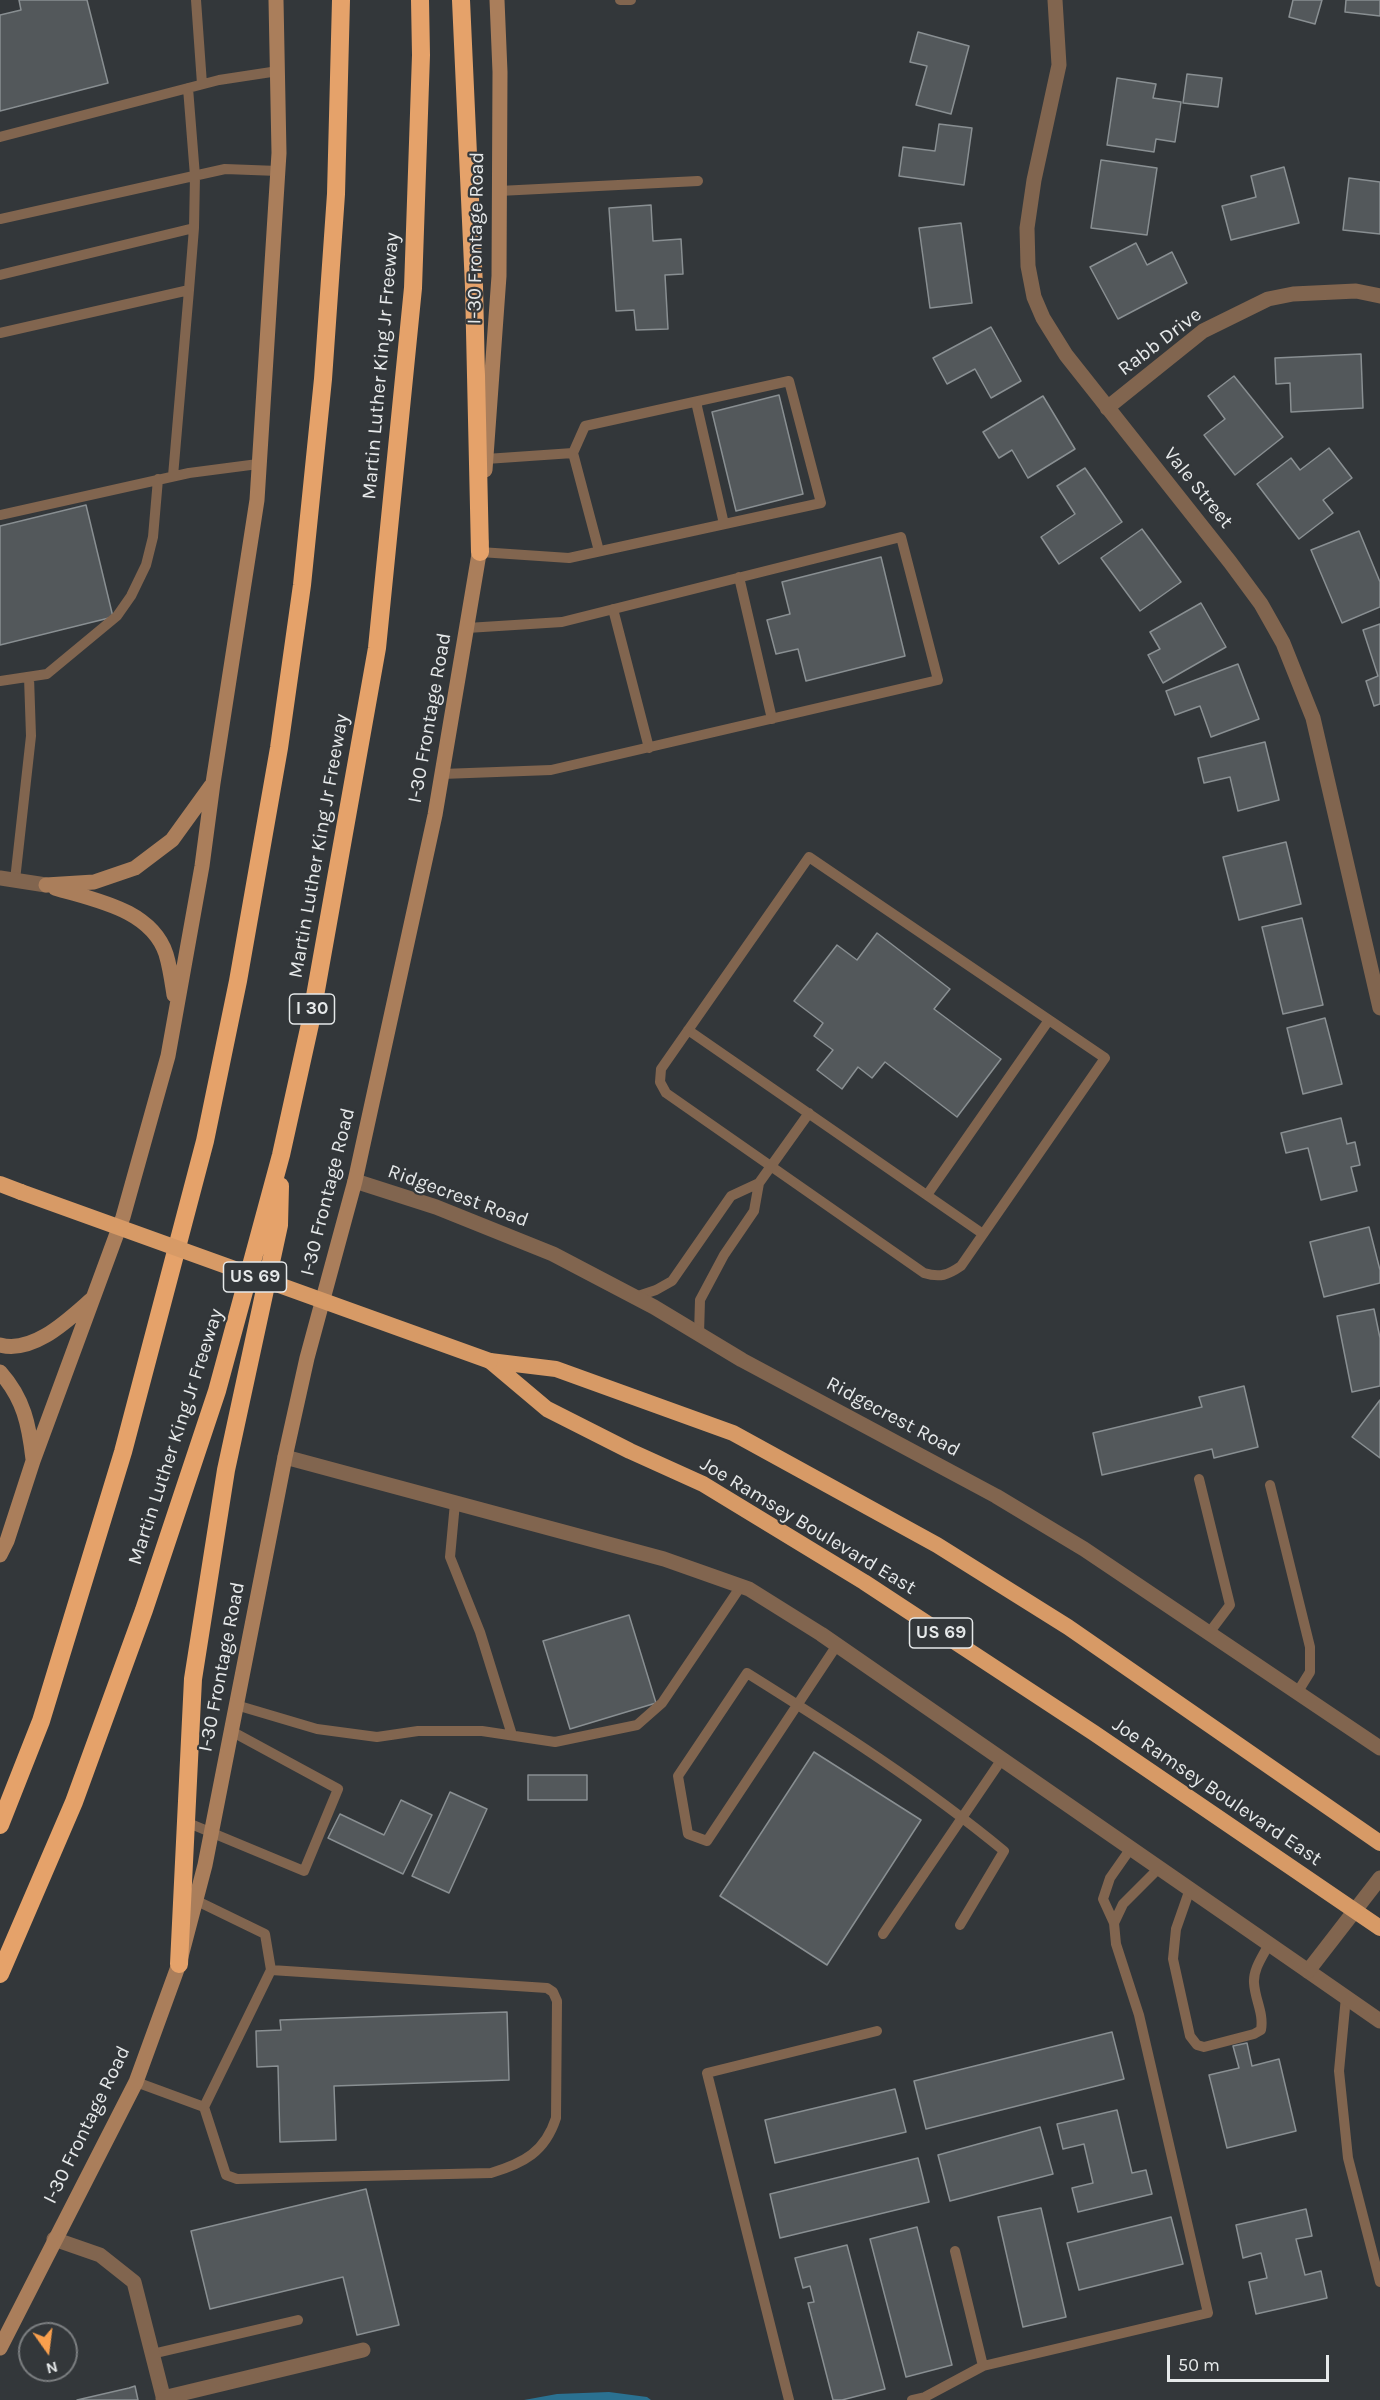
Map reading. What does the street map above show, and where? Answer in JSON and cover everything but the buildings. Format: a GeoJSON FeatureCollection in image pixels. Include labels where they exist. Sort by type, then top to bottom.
{"type":"FeatureCollection","features":[{"type":"Feature","properties":{"kind":"highway"},"geometry":{"type":"LineString","coordinates":[[0,1825],[41,1721],[126,1441],[205,1141],[238,981],[279,748],[303,585],[323,379],[333,228],[341,0]]}},
{"type":"Feature","properties":{"kind":"highway","name":"Martin Luther King Jr Freeway"},"geometry":{"type":"LineString","coordinates":[[0,1974],[74,1802],[144,1610],[217,1392],[281,1155],[316,990],[377,648],[413,288],[421,55],[420,0]]}},
{"type":"Feature","properties":{"kind":"highway"},"geometry":{"type":"LineString","coordinates":[[461,0],[474,287],[480,552]]}},
{"type":"Feature","properties":{"kind":"highway"},"geometry":{"type":"LineString","coordinates":[[179,1964],[193,1679],[226,1470],[279,1225],[281,1155]]}},
{"type":"Feature","properties":{"kind":"highway","name":"US 69"},"geometry":{"type":"LineString","coordinates":[[0,1184],[490,1361]]}},
{"type":"Feature","properties":{"kind":"highway","name":"Joe Ramsey Boulevard East"},"geometry":{"type":"LineString","coordinates":[[490,1361],[556,1369],[733,1433],[937,1545],[1068,1627],[1380,1843]]}},
{"type":"Feature","properties":{"kind":"highway","name":"Joe Ramsey Boulevard East"},"geometry":{"type":"LineString","coordinates":[[490,1361],[547,1409],[630,1451],[703,1484],[864,1582],[1094,1733],[1380,1928]]}},
{"type":"Feature","properties":{"kind":"main road"},"geometry":{"type":"LineString","coordinates":[[0,1555],[123,1217],[164,1067],[202,866],[256,501],[278,171],[276,0]]}},
{"type":"Feature","properties":{"kind":"main road","name":"I-30 Frontage Road"},"geometry":{"type":"LineString","coordinates":[[0,2348],[136,2082],[179,1964],[211,1832],[285,1457],[308,1358],[355,1181],[435,815],[480,552],[499,276],[500,72],[497,0]]}},
{"type":"Feature","properties":{"kind":"main road"},"geometry":{"type":"LineString","coordinates":[[46,885],[94,882],[135,868],[172,840],[213,783]]}},
{"type":"Feature","properties":{"kind":"main road"},"geometry":{"type":"LineString","coordinates":[[46,885],[124,910],[148,926],[165,952],[176,1003]]}},
{"type":"Feature","properties":{"kind":"main road"},"geometry":{"type":"LineString","coordinates":[[0,1345],[8,1347],[37,1340],[65,1322],[95,1297]]}},
{"type":"Feature","properties":{"kind":"main road"},"geometry":{"type":"LineString","coordinates":[[0,1372],[11,1384],[28,1421],[33,1461]]}},
{"type":"Feature","properties":{"kind":"street","name":"Vale Street"},"geometry":{"type":"LineString","coordinates":[[1055,0],[1059,65],[1034,180],[1027,228],[1028,266],[1034,297],[1043,318],[1066,355],[1230,562],[1261,604],[1283,644],[1313,718],[1380,1008]]}},
{"type":"Feature","properties":{"kind":"street","name":"Rabb Drive"},"geometry":{"type":"LineString","coordinates":[[1107,408],[1203,331],[1268,299],[1293,294],[1356,291],[1380,296]]}},
{"type":"Feature","properties":{"kind":"street"},"geometry":{"type":"LineString","coordinates":[[8,879],[46,885]]}},
{"type":"Feature","properties":{"kind":"street","name":"Ridgecrest Road"},"geometry":{"type":"LineString","coordinates":[[355,1181],[436,1207],[554,1254],[634,1297],[742,1360],[996,1496],[1084,1549],[1380,1748]]}},
{"type":"Feature","properties":{"kind":"street"},"geometry":{"type":"LineString","coordinates":[[285,1457],[664,1559],[749,1589],[837,1645],[1380,2021]]}},
{"type":"Feature","properties":{"kind":"street"},"geometry":{"type":"LineString","coordinates":[[1308,1971],[1380,1878]]}},
{"type":"Feature","properties":{"kind":"street"},"geometry":{"type":"LineString","coordinates":[[54,2240],[100,2255],[134,2282],[163,2399],[363,2350]]}},
{"type":"Feature","properties":{"kind":"lane"},"geometry":{"type":"LineString","coordinates":[[196,0],[202,84]]}},
{"type":"Feature","properties":{"kind":"lane"},"geometry":{"type":"LineString","coordinates":[[621,0],[631,0]]}},
{"type":"Feature","properties":{"kind":"lane"},"geometry":{"type":"LineString","coordinates":[[0,137],[202,84],[278,71]]}},
{"type":"Feature","properties":{"kind":"lane"},"geometry":{"type":"LineString","coordinates":[[173,476],[194,228],[195,176],[188,88]]}},
{"type":"Feature","properties":{"kind":"lane"},"geometry":{"type":"LineString","coordinates":[[0,219],[225,169],[278,171]]}},
{"type":"Feature","properties":{"kind":"lane"},"geometry":{"type":"LineString","coordinates":[[500,191],[698,181]]}},
{"type":"Feature","properties":{"kind":"lane"},"geometry":{"type":"LineString","coordinates":[[0,275],[194,228]]}},
{"type":"Feature","properties":{"kind":"lane"},"geometry":{"type":"LineString","coordinates":[[0,333],[189,290]]}},
{"type":"Feature","properties":{"kind":"lane"},"geometry":{"type":"LineString","coordinates":[[480,552],[569,558],[821,503],[789,381],[585,426],[573,453],[599,551]]}},
{"type":"Feature","properties":{"kind":"lane"},"geometry":{"type":"LineString","coordinates":[[696,402],[724,524]]}},
{"type":"Feature","properties":{"kind":"lane"},"geometry":{"type":"LineString","coordinates":[[486,459],[573,453]]}},
{"type":"Feature","properties":{"kind":"lane"},"geometry":{"type":"LineString","coordinates":[[0,515],[173,476],[258,464]]}},
{"type":"Feature","properties":{"kind":"lane"},"geometry":{"type":"LineString","coordinates":[[0,681],[47,674],[117,616],[131,596],[146,565],[153,537],[158,480]]}},
{"type":"Feature","properties":{"kind":"lane"},"geometry":{"type":"LineString","coordinates":[[442,774],[552,770],[938,680],[901,537],[562,622],[467,627]]}},
{"type":"Feature","properties":{"kind":"lane"},"geometry":{"type":"LineString","coordinates":[[739,577],[772,719]]}},
{"type":"Feature","properties":{"kind":"lane"},"geometry":{"type":"LineString","coordinates":[[613,609],[649,748]]}},
{"type":"Feature","properties":{"kind":"lane"},"geometry":{"type":"LineString","coordinates":[[8,879],[31,736],[29,677]]}},
{"type":"Feature","properties":{"kind":"lane"},"geometry":{"type":"LineString","coordinates":[[808,857],[1105,1058],[961,1266],[949,1274],[938,1277],[924,1273],[666,1093],[660,1082],[661,1069],[688,1030],[808,857]]}},
{"type":"Feature","properties":{"kind":"lane"},"geometry":{"type":"LineString","coordinates":[[927,1195],[1049,1020]]}},
{"type":"Feature","properties":{"kind":"lane"},"geometry":{"type":"LineString","coordinates":[[688,1030],[983,1234]]}},
{"type":"Feature","properties":{"kind":"lane"},"geometry":{"type":"LineString","coordinates":[[699,1334],[700,1300],[724,1256],[754,1211],[759,1183],[809,1113]]}},
{"type":"Feature","properties":{"kind":"lane"},"geometry":{"type":"LineString","coordinates":[[634,1297],[656,1290],[672,1281],[731,1196],[759,1183]]}},
{"type":"Feature","properties":{"kind":"lane"},"geometry":{"type":"LineString","coordinates":[[1199,1479],[1230,1605],[1209,1633]]}},
{"type":"Feature","properties":{"kind":"lane"},"geometry":{"type":"LineString","coordinates":[[1270,1485],[1310,1647],[1310,1672],[1298,1692]]}},
{"type":"Feature","properties":{"kind":"lane"},"geometry":{"type":"LineString","coordinates":[[455,1503],[450,1557],[480,1632],[512,1736]]}},
{"type":"Feature","properties":{"kind":"lane"},"geometry":{"type":"LineString","coordinates":[[236,1706],[317,1729],[377,1737],[418,1731],[482,1731],[555,1742],[637,1725],[662,1703],[741,1586]]}},
{"type":"Feature","properties":{"kind":"lane"},"geometry":{"type":"LineString","coordinates":[[837,1645],[798,1704],[707,1841],[688,1834],[678,1776],[747,1673],[798,1704],[963,1817],[1004,1851],[960,1925]]}},
{"type":"Feature","properties":{"kind":"lane"},"geometry":{"type":"LineString","coordinates":[[186,1822],[304,1871],[338,1789],[231,1731]]}},
{"type":"Feature","properties":{"kind":"lane"},"geometry":{"type":"LineString","coordinates":[[883,1934],[1002,1760]]}},
{"type":"Feature","properties":{"kind":"lane"},"geometry":{"type":"LineString","coordinates":[[912,2400],[925,2397],[983,2366],[1208,2313],[1139,2014],[1116,1944],[1114,1923],[1103,1899],[1110,1878],[1131,1848]]}},
{"type":"Feature","properties":{"kind":"lane"},"geometry":{"type":"LineString","coordinates":[[1114,1923],[1123,1904],[1159,1868]]}},
{"type":"Feature","properties":{"kind":"lane"},"geometry":{"type":"LineString","coordinates":[[1190,1889],[1176,1929],[1173,1959],[1190,2036],[1197,2045],[1204,2047],[1254,2034],[1261,2030],[1262,2019],[1254,1982],[1255,1972],[1269,1944]]}},
{"type":"Feature","properties":{"kind":"lane"},"geometry":{"type":"LineString","coordinates":[[195,1900],[265,1934],[271,1970],[204,2107],[226,2175],[237,2179],[491,2173],[515,2166],[538,2150],[551,2134],[556,2118],[556,2001],[553,1992],[548,1988],[271,1970]]}},
{"type":"Feature","properties":{"kind":"lane"},"geometry":{"type":"LineString","coordinates":[[1346,1997],[1339,2071],[1348,2158],[1380,2282]]}},
{"type":"Feature","properties":{"kind":"lane"},"geometry":{"type":"LineString","coordinates":[[789,2400],[707,2073],[877,2031]]}},
{"type":"Feature","properties":{"kind":"lane"},"geometry":{"type":"LineString","coordinates":[[136,2082],[204,2107]]}},
{"type":"Feature","properties":{"kind":"lane"},"geometry":{"type":"LineString","coordinates":[[955,2251],[983,2366]]}},
{"type":"Feature","properties":{"kind":"lane"},"geometry":{"type":"LineString","coordinates":[[152,2354],[298,2320]]}},
{"type":"Feature","properties":{"kind":"water"},"geometry":{"type":"Polygon","coordinates":[[[609,2392],[647,2397],[651,2400],[524,2400],[557,2394],[609,2392]]]}}]}
